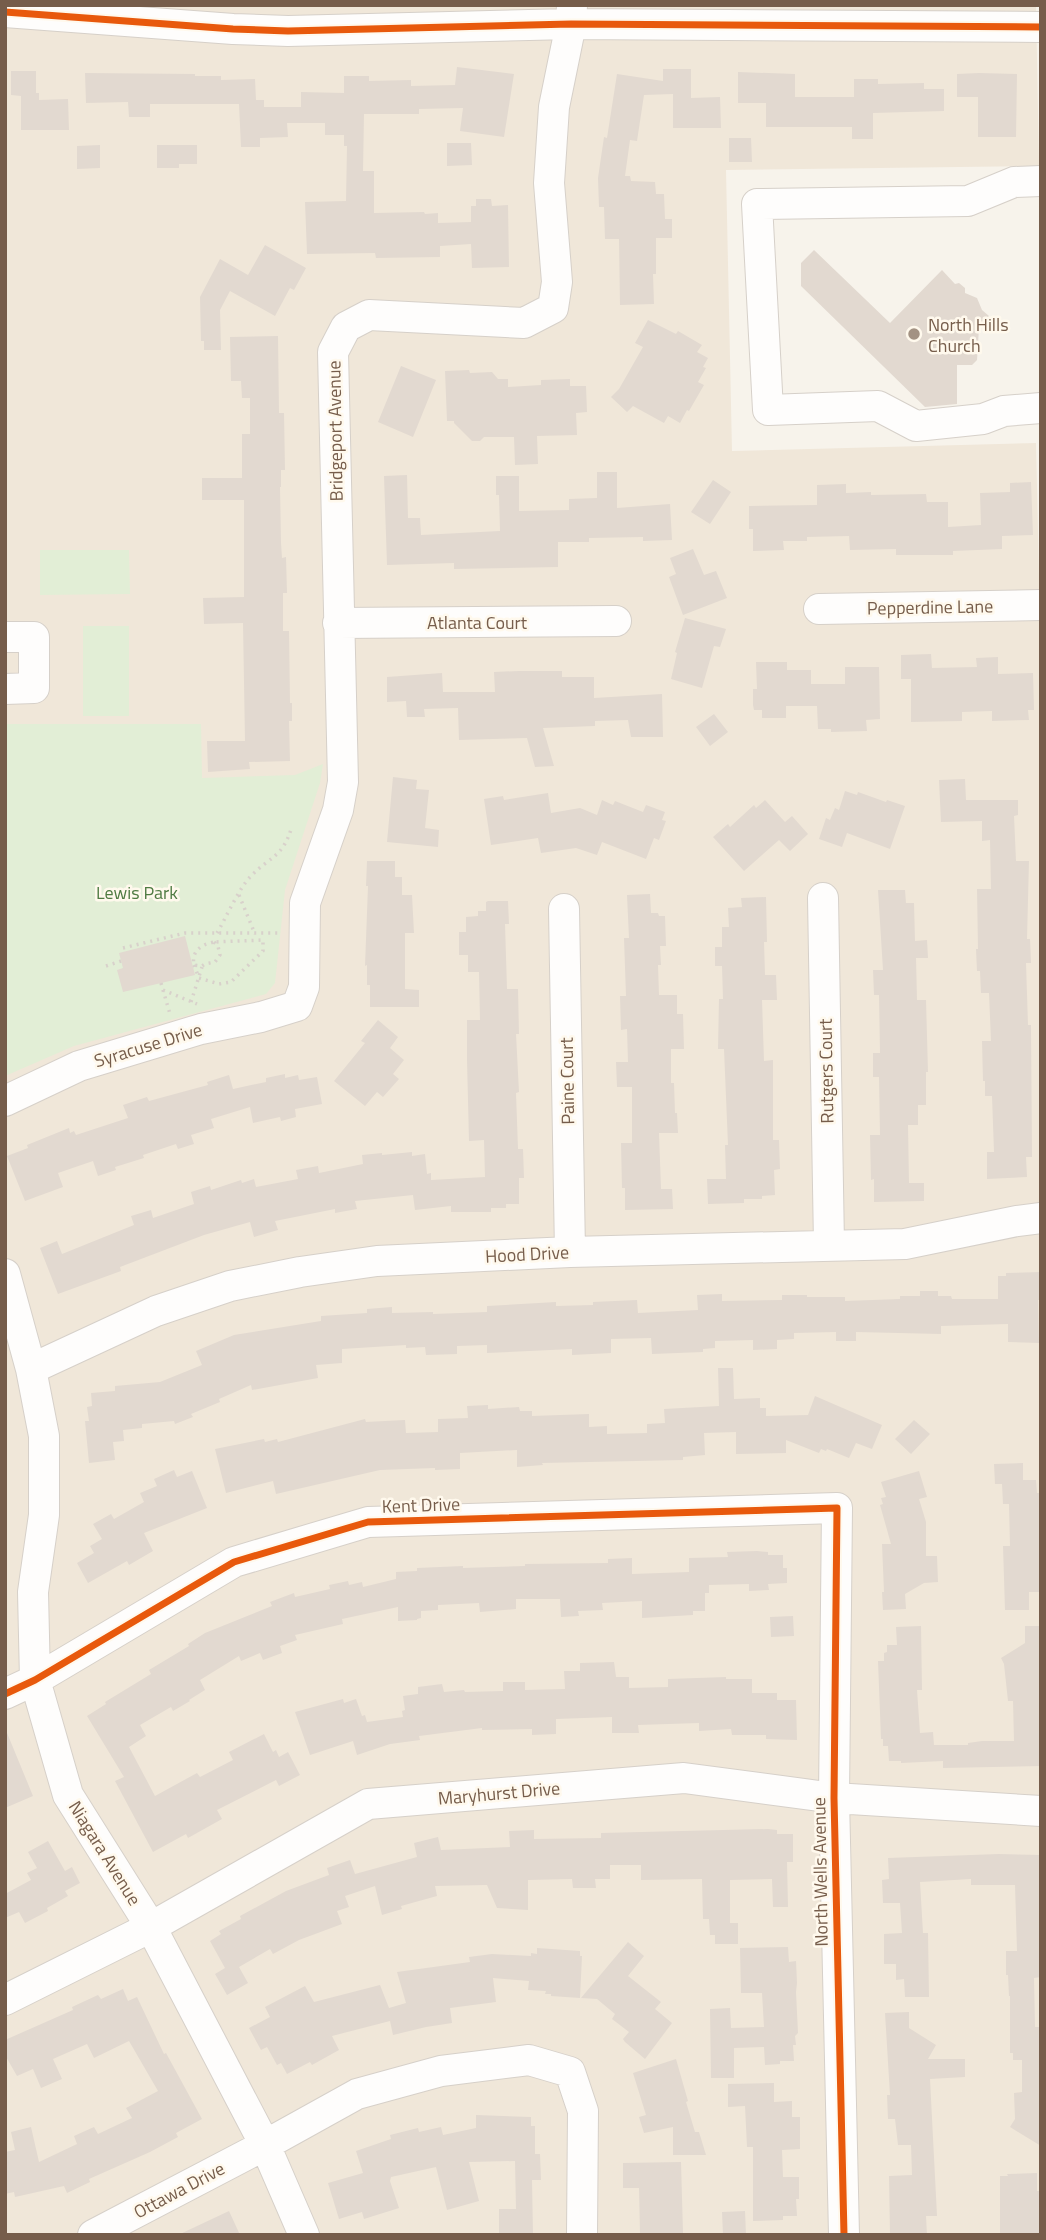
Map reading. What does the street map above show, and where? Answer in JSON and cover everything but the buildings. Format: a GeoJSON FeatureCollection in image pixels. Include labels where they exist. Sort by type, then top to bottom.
{"type":"FeatureCollection","features":[{"type":"Feature","properties":{"kind":"street"},"geometry":{"type":"LineString","coordinates":[[5,12],[288,31],[571,15],[1041,27]]}},
{"type":"Feature","properties":{"kind":"street","name":"Bridgeport Avenue"},"geometry":{"type":"LineString","coordinates":[[297,1006],[304,987],[304,903],[338,810],[342,782],[333,352],[346,327],[369,315],[524,323],[553,308],[557,282],[550,183],[553,120],[571,15]]}},
{"type":"Feature","properties":{"kind":"street"},"geometry":{"type":"LineString","coordinates":[[1041,181],[1014,182],[968,201],[757,204],[768,410],[878,407],[916,426],[984,419],[1003,411],[1041,408]]}},
{"type":"Feature","properties":{"kind":"street","name":"Pepperdine Lane"},"geometry":{"type":"LineString","coordinates":[[819,609],[1041,605]]}},
{"type":"Feature","properties":{"kind":"street","name":"Atlanta Court"},"geometry":{"type":"LineString","coordinates":[[338,623],[616,621]]}},
{"type":"Feature","properties":{"kind":"street"},"geometry":{"type":"LineString","coordinates":[[5,637],[34,637],[34,688],[5,689]]}},
{"type":"Feature","properties":{"kind":"street","name":"Rutgers Court"},"geometry":{"type":"LineString","coordinates":[[822,898],[829,1244]]}},
{"type":"Feature","properties":{"kind":"street","name":"Paine Court"},"geometry":{"type":"LineString","coordinates":[[564,909],[570,1252]]}},
{"type":"Feature","properties":{"kind":"street","name":"Syracuse Drive"},"geometry":{"type":"LineString","coordinates":[[5,1101],[79,1066],[201,1029],[261,1017],[297,1006]]}},
{"type":"Feature","properties":{"kind":"street","name":"Hood Drive"},"geometry":{"type":"LineString","coordinates":[[31,1369],[156,1311],[230,1286],[300,1272],[377,1261],[570,1252],[905,1244],[1017,1220],[1041,1219]]}},
{"type":"Feature","properties":{"kind":"street","name":"Niagara Avenue"},"geometry":{"type":"LineString","coordinates":[[5,1274],[31,1369],[44,1436],[44,1515],[33,1592],[34,1680],[68,1795],[151,1927],[265,2145],[304,2235]]}},
{"type":"Feature","properties":{"kind":"street","name":"Kent Drive"},"geometry":{"type":"LineString","coordinates":[[5,1694],[34,1680],[234,1562],[368,1522],[837,1508]]}},
{"type":"Feature","properties":{"kind":"street","name":"North Wells Avenue"},"geometry":{"type":"LineString","coordinates":[[837,1508],[834,1798],[844,2235]]}},
{"type":"Feature","properties":{"kind":"street","name":"Maryhurst Drive"},"geometry":{"type":"LineString","coordinates":[[5,2000],[151,1927],[368,1804],[684,1778],[834,1798],[1041,1811]]}},
{"type":"Feature","properties":{"kind":"street","name":"Ottawa Drive"},"geometry":{"type":"LineString","coordinates":[[93,2235],[357,2094],[441,2071],[529,2060],[570,2072],[583,2111],[582,2235]]}},
{"type":"Feature","properties":{"kind":"path"},"geometry":{"type":"LineString","coordinates":[[216,933],[250,877],[275,858],[289,838],[292,827]]}},
{"type":"Feature","properties":{"kind":"path"},"geometry":{"type":"LineString","coordinates":[[239,895],[255,933]]}},
{"type":"Feature","properties":{"kind":"path"},"geometry":{"type":"LineString","coordinates":[[123,948],[185,933],[304,933]]}},
{"type":"Feature","properties":{"kind":"path"},"geometry":{"type":"LineString","coordinates":[[263,940],[263,951],[231,982],[219,984],[199,978],[192,959],[204,944],[263,940]]}},
{"type":"Feature","properties":{"kind":"path"},"geometry":{"type":"LineString","coordinates":[[194,965],[202,966],[215,962],[220,955],[214,942]]}},
{"type":"Feature","properties":{"kind":"path"},"geometry":{"type":"LineString","coordinates":[[106,966],[121,961]]}},
{"type":"Feature","properties":{"kind":"path"},"geometry":{"type":"LineString","coordinates":[[191,1002],[202,966]]}},
{"type":"Feature","properties":{"kind":"path"},"geometry":{"type":"LineString","coordinates":[[161,983],[176,1037]]}},
{"type":"Feature","properties":{"kind":"path"},"geometry":{"type":"LineString","coordinates":[[163,990],[200,1005]]}},
{"type":"Feature","properties":{"kind":"shaded area"},"geometry":{"type":"Polygon","coordinates":[[[5,5],[1036,5],[1039,166],[726,170],[732,451],[1036,443],[1041,663],[1041,2235],[5,2235],[5,5]]]}},
{"type":"Feature","properties":{"kind":"green space"},"geometry":{"type":"Polygon","coordinates":[[[40,550],[129,550],[130,594],[40,595],[40,550]]]}},
{"type":"Feature","properties":{"kind":"green space"},"geometry":{"type":"Polygon","coordinates":[[[83,626],[129,626],[129,716],[83,716],[83,626]]]}},
{"type":"Feature","properties":{"kind":"green space","name":"Lewis Park"},"geometry":{"type":"Polygon","coordinates":[[[5,724],[201,724],[202,778],[295,775],[323,764],[320,783],[285,890],[275,983],[266,994],[74,1046],[5,1076],[5,724]]]}},
{"type":"Feature","properties":{"kind":"cycle path"},"geometry":{"type":"LineString","coordinates":[[5,12],[288,31],[571,24],[1041,27]]}},
{"type":"Feature","properties":{"kind":"cycle path"},"geometry":{"type":"LineString","coordinates":[[5,1694],[35,1680],[234,1562],[368,1522],[837,1508],[834,1798],[844,2235]]}},
{"type":"Feature","properties":{"kind":"place","name":"North Hills Church"},"geometry":{"type":"Point","coordinates":[914,334]}}]}
